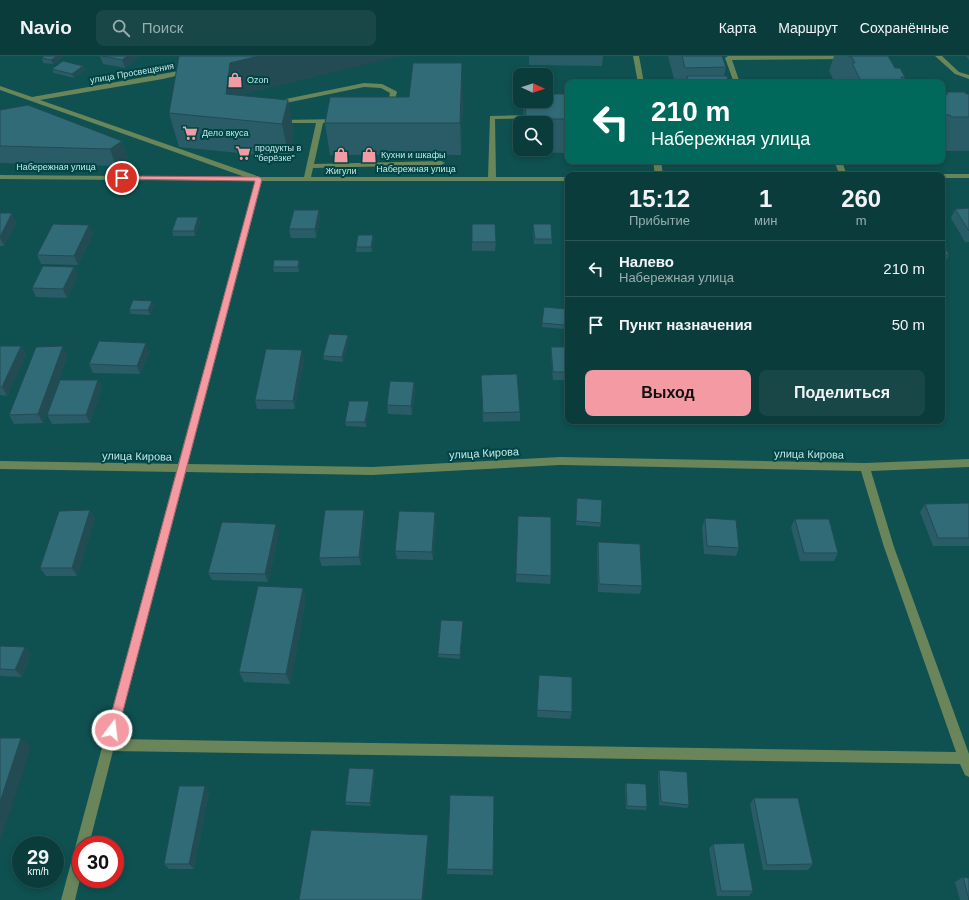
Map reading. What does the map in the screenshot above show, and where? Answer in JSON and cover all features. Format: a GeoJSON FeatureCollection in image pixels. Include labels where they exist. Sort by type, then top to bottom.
{"type":"FeatureCollection","features":[{"type":"Feature","properties":{"kind":"street"},"geometry":{"type":"LineString","coordinates":[[636,56],[640,80]]}},
{"type":"Feature","properties":{"kind":"street"},"geometry":{"type":"LineString","coordinates":[[938,56],[957,73],[969,77]]}},
{"type":"Feature","properties":{"kind":"street"},"geometry":{"type":"LineString","coordinates":[[736,80],[728,58],[847,58]]}},
{"type":"Feature","properties":{"kind":"street","name":"улица Просвещения"},"geometry":{"type":"LineString","coordinates":[[30,99],[163,77],[200,69]]}},
{"type":"Feature","properties":{"kind":"street"},"geometry":{"type":"LineString","coordinates":[[270,108],[274,104],[364,85],[382,86],[394,92],[390,106],[382,115]]}},
{"type":"Feature","properties":{"kind":"street"},"geometry":{"type":"LineString","coordinates":[[0,88],[259,179],[84,836]]}},
{"type":"Feature","properties":{"kind":"street"},"geometry":{"type":"LineString","coordinates":[[492,179],[492,117],[513,117]]}},
{"type":"Feature","properties":{"kind":"street"},"geometry":{"type":"LineString","coordinates":[[270,118],[275,122],[348,120]]}},
{"type":"Feature","properties":{"kind":"street"},"geometry":{"type":"LineString","coordinates":[[307,179],[320,121]]}},
{"type":"Feature","properties":{"kind":"street"},"geometry":{"type":"LineString","coordinates":[[309,166],[441,163]]}},
{"type":"Feature","properties":{"kind":"street"},"geometry":{"type":"LineString","coordinates":[[945,176],[969,176]]}},
{"type":"Feature","properties":{"kind":"street","name":"Набережная улица"},"geometry":{"type":"LineString","coordinates":[[0,177],[565,179]]}},
{"type":"Feature","properties":{"kind":"street","name":"улица Кирова"},"geometry":{"type":"LineString","coordinates":[[0,465],[372,471],[560,461],[864,467],[969,462]]}},
{"type":"Feature","properties":{"kind":"street"},"geometry":{"type":"LineString","coordinates":[[864,467],[889,547],[969,771]]}},
{"type":"Feature","properties":{"kind":"street"},"geometry":{"type":"LineString","coordinates":[[108,745],[964,758]]}},
{"type":"Feature","properties":{"kind":"street"},"geometry":{"type":"LineString","coordinates":[[68,900],[72,885]]}},
{"type":"Feature","properties":{"kind":"building"},"geometry":{"type":"Polygon","coordinates":[[[44,56],[57,56],[51,60],[42,58],[44,56]]]}},
{"type":"Feature","properties":{"kind":"building"},"geometry":{"type":"Polygon","coordinates":[[[102,56],[127,56],[122,60],[102,56]]]}},
{"type":"Feature","properties":{"kind":"building"},"geometry":{"type":"Polygon","coordinates":[[[179,56],[259,56],[230,63],[226,94],[288,100],[282,124],[169,113],[179,56]]]}},
{"type":"Feature","properties":{"kind":"building"},"geometry":{"type":"Polygon","coordinates":[[[682,56],[722,56],[726,67],[685,68],[682,56]]]}},
{"type":"Feature","properties":{"kind":"building"},"geometry":{"type":"Polygon","coordinates":[[[848,56],[888,56],[895,68],[900,68],[905,77],[901,77],[902,80],[860,80],[852,63],[855,63],[852,57],[848,56]]]}},
{"type":"Feature","properties":{"kind":"building"},"geometry":{"type":"Polygon","coordinates":[[[63,61],[83,66],[72,74],[52,69],[63,61]]]}},
{"type":"Feature","properties":{"kind":"building"},"geometry":{"type":"Polygon","coordinates":[[[413,63],[462,63],[460,123],[325,123],[330,97],[409,97],[413,63]]]}},
{"type":"Feature","properties":{"kind":"building"},"geometry":{"type":"Polygon","coordinates":[[[687,76],[727,76],[728,80],[688,80],[687,76]]]}},
{"type":"Feature","properties":{"kind":"building"},"geometry":{"type":"Polygon","coordinates":[[[946,92],[965,92],[966,94],[969,94],[969,117],[951,117],[950,115],[945,115],[945,94],[948,94],[946,92]]]}},
{"type":"Feature","properties":{"kind":"building"},"geometry":{"type":"Polygon","coordinates":[[[553,94],[565,94],[565,119],[553,119],[553,116],[526,116],[525,108],[553,108],[553,94]]]}},
{"type":"Feature","properties":{"kind":"building"},"geometry":{"type":"Polygon","coordinates":[[[28,105],[122,141],[110,149],[0,146],[0,110],[28,105]]]}},
{"type":"Feature","properties":{"kind":"building"},"geometry":{"type":"Polygon","coordinates":[[[969,208],[969,231],[955,209],[969,208]]]}},
{"type":"Feature","properties":{"kind":"building"},"geometry":{"type":"Polygon","coordinates":[[[294,210],[319,210],[315,229],[289,229],[294,210]]]}},
{"type":"Feature","properties":{"kind":"building"},"geometry":{"type":"Polygon","coordinates":[[[0,213],[12,213],[0,237],[0,213]]]}},
{"type":"Feature","properties":{"kind":"building"},"geometry":{"type":"Polygon","coordinates":[[[177,217],[198,217],[194,231],[172,231],[177,217]]]}},
{"type":"Feature","properties":{"kind":"building"},"geometry":{"type":"Polygon","coordinates":[[[53,224],[89,225],[74,256],[37,255],[53,224]]]}},
{"type":"Feature","properties":{"kind":"building"},"geometry":{"type":"Polygon","coordinates":[[[472,224],[495,224],[496,242],[472,242],[472,224]]]}},
{"type":"Feature","properties":{"kind":"building"},"geometry":{"type":"Polygon","coordinates":[[[533,224],[551,224],[552,239],[535,239],[533,224]]]}},
{"type":"Feature","properties":{"kind":"building"},"geometry":{"type":"Polygon","coordinates":[[[358,235],[373,235],[371,247],[356,247],[358,235]]]}},
{"type":"Feature","properties":{"kind":"building"},"geometry":{"type":"Polygon","coordinates":[[[945,247],[949,255],[945,255],[945,247]]]}},
{"type":"Feature","properties":{"kind":"building"},"geometry":{"type":"Polygon","coordinates":[[[274,260],[299,260],[298,267],[273,267],[274,260]]]}},
{"type":"Feature","properties":{"kind":"building"},"geometry":{"type":"Polygon","coordinates":[[[43,266],[74,267],[63,289],[32,288],[43,266]]]}},
{"type":"Feature","properties":{"kind":"building"},"geometry":{"type":"Polygon","coordinates":[[[133,300],[152,301],[148,310],[129,310],[133,300]]]}},
{"type":"Feature","properties":{"kind":"building"},"geometry":{"type":"Polygon","coordinates":[[[544,307],[565,309],[564,325],[542,323],[544,307]]]}},
{"type":"Feature","properties":{"kind":"building"},"geometry":{"type":"Polygon","coordinates":[[[329,334],[348,335],[342,357],[323,356],[329,334]]]}},
{"type":"Feature","properties":{"kind":"building"},"geometry":{"type":"Polygon","coordinates":[[[99,341],[146,343],[137,366],[89,364],[99,341]]]}},
{"type":"Feature","properties":{"kind":"building"},"geometry":{"type":"Polygon","coordinates":[[[0,346],[21,346],[2,387],[0,387],[0,346]]]}},
{"type":"Feature","properties":{"kind":"building"},"geometry":{"type":"Polygon","coordinates":[[[63,346],[38,414],[9,415],[36,347],[63,346]]]}},
{"type":"Feature","properties":{"kind":"building"},"geometry":{"type":"Polygon","coordinates":[[[551,347],[565,347],[565,372],[553,372],[551,347]]]}},
{"type":"Feature","properties":{"kind":"building"},"geometry":{"type":"Polygon","coordinates":[[[266,349],[302,350],[293,401],[255,400],[266,349]]]}},
{"type":"Feature","properties":{"kind":"building"},"geometry":{"type":"Polygon","coordinates":[[[517,374],[520,412],[483,413],[481,375],[517,374]]]}},
{"type":"Feature","properties":{"kind":"building"},"geometry":{"type":"Polygon","coordinates":[[[60,380],[98,380],[86,415],[47,415],[60,380]]]}},
{"type":"Feature","properties":{"kind":"building"},"geometry":{"type":"Polygon","coordinates":[[[390,381],[414,382],[411,406],[387,405],[390,381]]]}},
{"type":"Feature","properties":{"kind":"building"},"geometry":{"type":"Polygon","coordinates":[[[349,401],[369,401],[365,422],[345,422],[349,401]]]}},
{"type":"Feature","properties":{"kind":"building"},"geometry":{"type":"Polygon","coordinates":[[[577,498],[602,500],[601,523],[576,521],[577,498]]]}},
{"type":"Feature","properties":{"kind":"building"},"geometry":{"type":"Polygon","coordinates":[[[969,503],[969,538],[938,538],[925,504],[969,503]]]}},
{"type":"Feature","properties":{"kind":"building"},"geometry":{"type":"Polygon","coordinates":[[[90,510],[72,568],[40,568],[59,511],[90,510]]]}},
{"type":"Feature","properties":{"kind":"building"},"geometry":{"type":"Polygon","coordinates":[[[325,510],[364,510],[359,557],[319,558],[325,510]]]}},
{"type":"Feature","properties":{"kind":"building"},"geometry":{"type":"Polygon","coordinates":[[[399,511],[435,512],[432,552],[395,551],[399,511]]]}},
{"type":"Feature","properties":{"kind":"building"},"geometry":{"type":"Polygon","coordinates":[[[518,516],[551,517],[551,576],[516,574],[518,516]]]}},
{"type":"Feature","properties":{"kind":"building"},"geometry":{"type":"Polygon","coordinates":[[[705,518],[736,520],[739,548],[707,546],[705,518]]]}},
{"type":"Feature","properties":{"kind":"building"},"geometry":{"type":"Polygon","coordinates":[[[795,519],[829,519],[838,553],[804,553],[795,519]]]}},
{"type":"Feature","properties":{"kind":"building"},"geometry":{"type":"Polygon","coordinates":[[[222,522],[276,524],[265,574],[208,573],[222,522]]]}},
{"type":"Feature","properties":{"kind":"building"},"geometry":{"type":"Polygon","coordinates":[[[598,542],[640,544],[642,586],[599,584],[598,542]]]}},
{"type":"Feature","properties":{"kind":"building"},"geometry":{"type":"Polygon","coordinates":[[[258,586],[303,588],[286,674],[239,672],[258,586]]]}},
{"type":"Feature","properties":{"kind":"building"},"geometry":{"type":"Polygon","coordinates":[[[441,620],[463,621],[460,655],[438,654],[441,620]]]}},
{"type":"Feature","properties":{"kind":"building"},"geometry":{"type":"Polygon","coordinates":[[[0,646],[25,647],[15,670],[0,669],[0,646]]]}},
{"type":"Feature","properties":{"kind":"building"},"geometry":{"type":"Polygon","coordinates":[[[539,675],[572,677],[572,712],[537,710],[539,675]]]}},
{"type":"Feature","properties":{"kind":"building"},"geometry":{"type":"Polygon","coordinates":[[[0,738],[21,738],[0,802],[0,738]]]}},
{"type":"Feature","properties":{"kind":"building"},"geometry":{"type":"Polygon","coordinates":[[[349,768],[374,769],[370,803],[345,802],[349,768]]]}},
{"type":"Feature","properties":{"kind":"building"},"geometry":{"type":"Polygon","coordinates":[[[659,770],[687,772],[689,805],[661,802],[659,770]]]}},
{"type":"Feature","properties":{"kind":"building"},"geometry":{"type":"Polygon","coordinates":[[[626,783],[646,784],[647,807],[627,806],[626,783]]]}},
{"type":"Feature","properties":{"kind":"building"},"geometry":{"type":"Polygon","coordinates":[[[179,786],[205,786],[189,864],[164,864],[179,786]]]}},
{"type":"Feature","properties":{"kind":"building"},"geometry":{"type":"Polygon","coordinates":[[[450,795],[494,796],[493,870],[447,869],[450,795]]]}},
{"type":"Feature","properties":{"kind":"building"},"geometry":{"type":"Polygon","coordinates":[[[754,798],[798,798],[813,864],[767,865],[754,798]]]}},
{"type":"Feature","properties":{"kind":"building"},"geometry":{"type":"Polygon","coordinates":[[[311,830],[428,835],[422,900],[299,900],[311,830]]]}},
{"type":"Feature","properties":{"kind":"building"},"geometry":{"type":"Polygon","coordinates":[[[744,843],[753,891],[721,891],[713,844],[744,843]]]}},
{"type":"Feature","properties":{"kind":"building"},"geometry":{"type":"Polygon","coordinates":[[[963,877],[969,878],[969,900],[963,877]]]}},
{"type":"Feature","properties":{"kind":"place","name":"Ozon"},"geometry":{"type":"Point","coordinates":[235,80]}},
{"type":"Feature","properties":{"kind":"place","name":"Дело вкуса"},"geometry":{"type":"Point","coordinates":[190,133]}},
{"type":"Feature","properties":{"kind":"place","name":"продукты в \"берёзке\""},"geometry":{"type":"Point","coordinates":[243,153]}},
{"type":"Feature","properties":{"kind":"place","name":"Жигули"},"geometry":{"type":"Point","coordinates":[341,155]}},
{"type":"Feature","properties":{"kind":"place","name":"Кухни и шкафы"},"geometry":{"type":"Point","coordinates":[369,155]}},
{"type":"Feature","properties":{"kind":"route"},"geometry":{"type":"LineString","coordinates":[[112,730],[183,469],[259,179],[122,178]]}}]}
